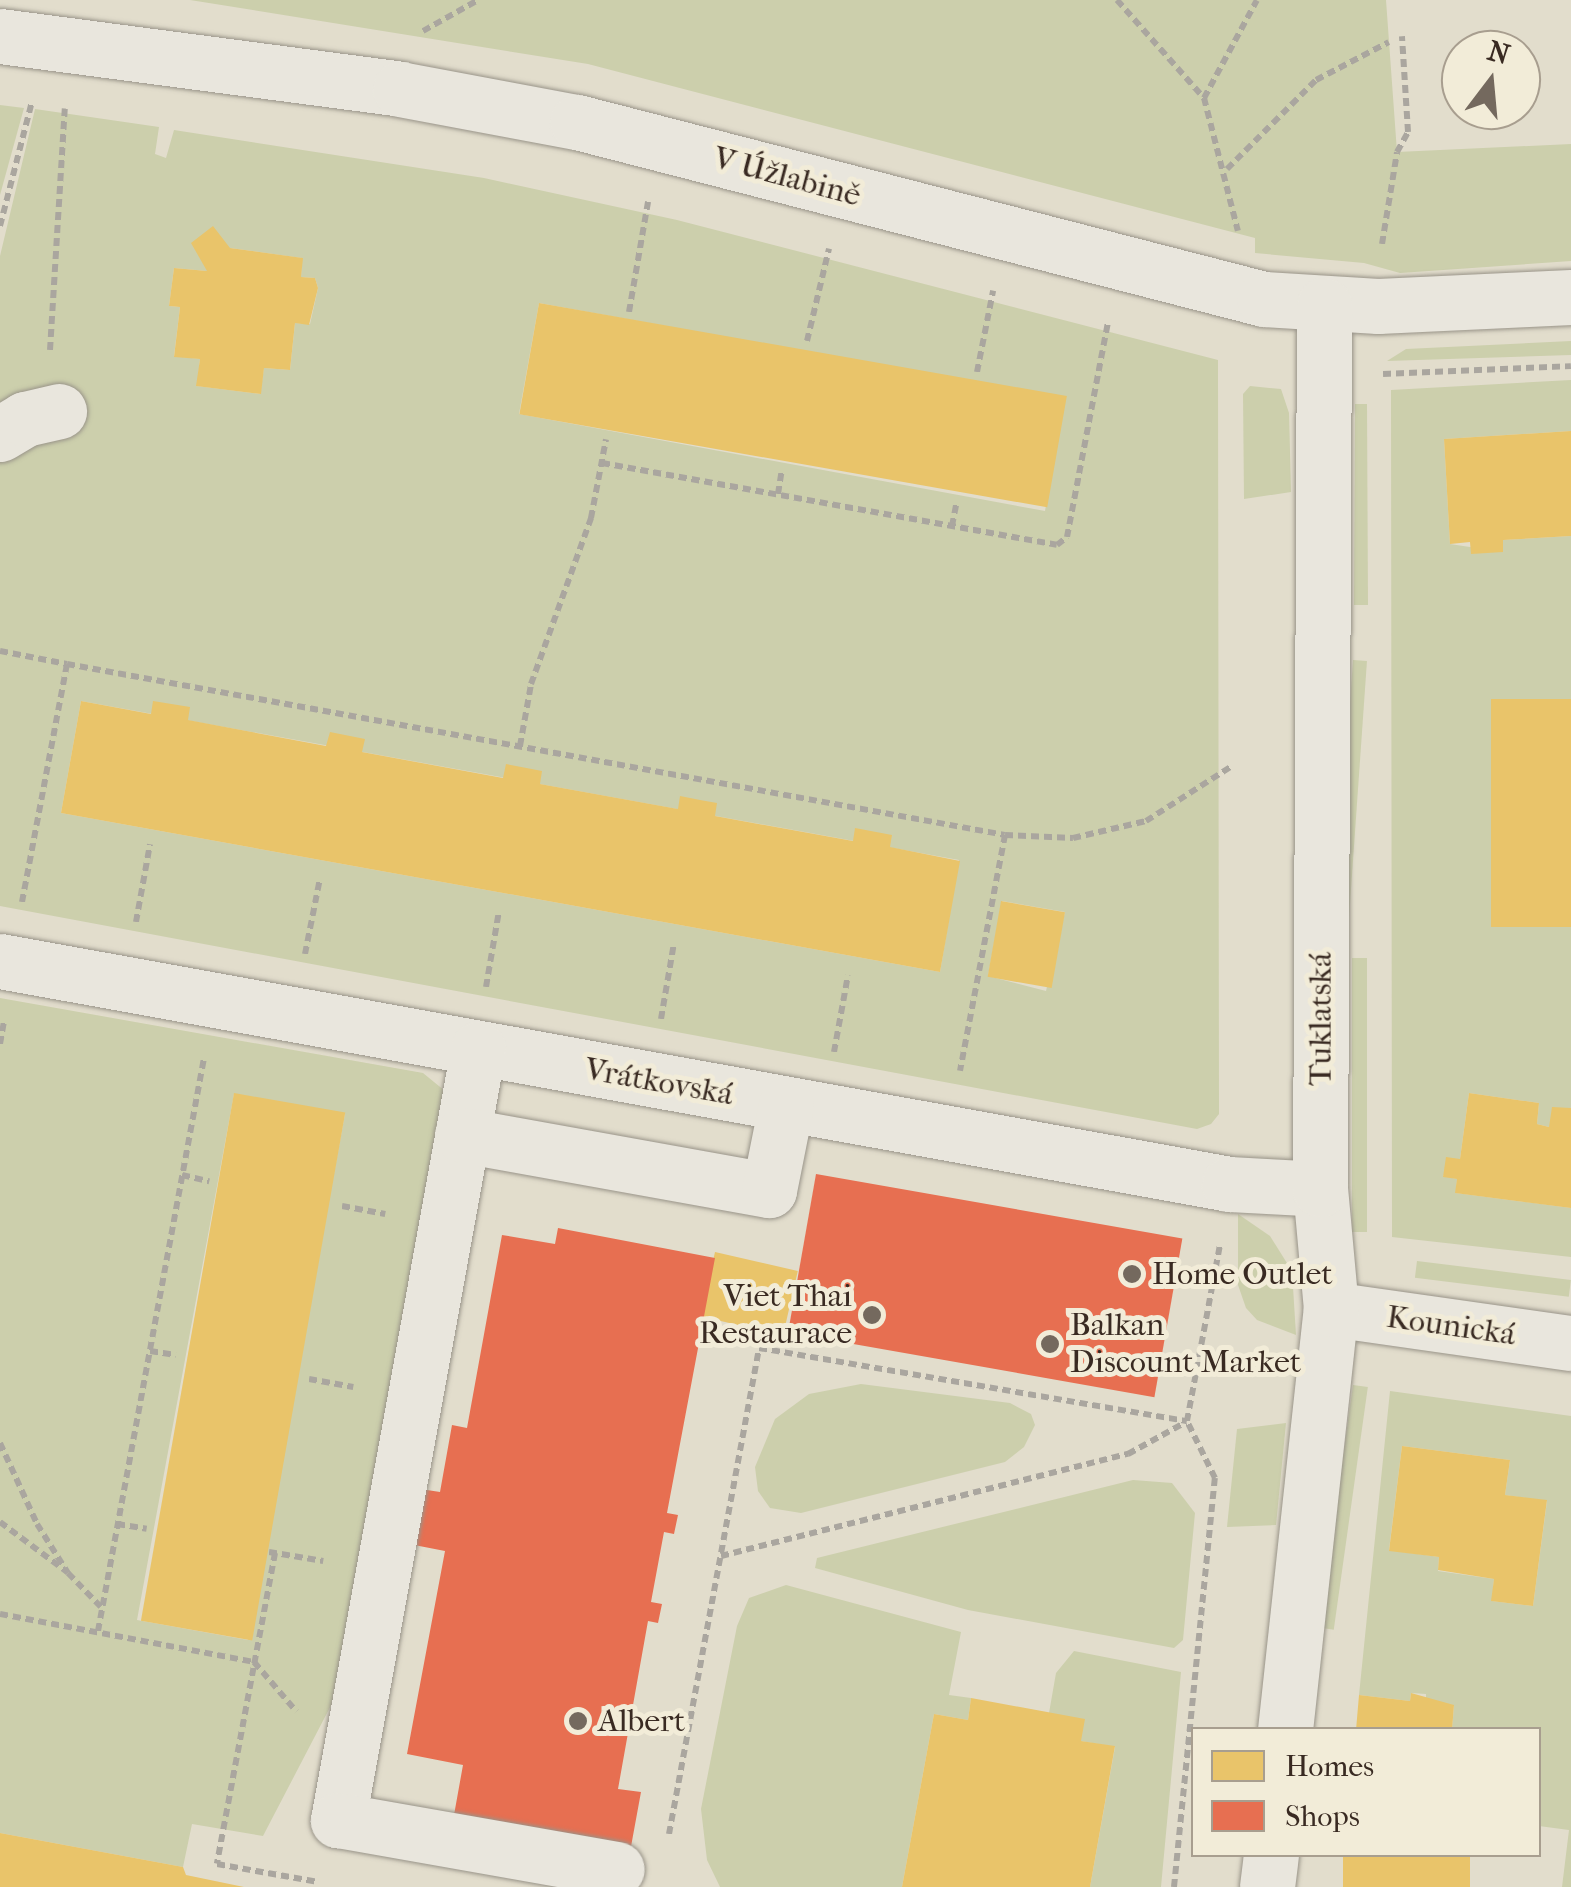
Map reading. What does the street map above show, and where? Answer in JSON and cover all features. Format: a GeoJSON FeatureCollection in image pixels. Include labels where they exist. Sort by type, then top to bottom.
{"type":"FeatureCollection","features":[{"type":"Feature","properties":{"kind":"street","name":"V Úžlabině"},"geometry":{"type":"LineString","coordinates":[[0,36],[400,89],[577,122],[1177,281],[1324,305],[1571,298]]}},
{"type":"Feature","properties":{"kind":"street","name":"Tuklatská"},"geometry":{"type":"LineString","coordinates":[[1285,1727],[1331,1309],[1320,1188],[1324,305]]}},
{"type":"Feature","properties":{"kind":"street","name":"Vrátkovská"},"geometry":{"type":"LineString","coordinates":[[9,940],[480,1026],[786,1105],[1229,1184],[1320,1188]]}},
{"type":"Feature","properties":{"kind":"street"},"geometry":{"type":"LineString","coordinates":[[480,1026],[338,1820],[616,1869]]}},
{"type":"Feature","properties":{"kind":"street"},"geometry":{"type":"LineString","coordinates":[[462,1136],[769,1190],[786,1105]]}},
{"type":"Feature","properties":{"kind":"street","name":"Kounická"},"geometry":{"type":"LineString","coordinates":[[1331,1309],[1571,1343]]}},
{"type":"Feature","properties":{"kind":"street"},"geometry":{"type":"LineString","coordinates":[[1268,1887],[1271,1857]]}},
{"type":"Feature","properties":{"kind":"path"},"geometry":{"type":"LineString","coordinates":[[1117,0],[1204,98],[1226,170],[1238,231]]}},
{"type":"Feature","properties":{"kind":"path"},"geometry":{"type":"LineString","coordinates":[[1204,98],[1257,0]]}},
{"type":"Feature","properties":{"kind":"path"},"geometry":{"type":"LineString","coordinates":[[1402,36],[1408,132],[1397,152],[1378,306],[1381,374],[1571,366]]}},
{"type":"Feature","properties":{"kind":"path"},"geometry":{"type":"LineString","coordinates":[[1226,170],[1316,80],[1389,42]]}},
{"type":"Feature","properties":{"kind":"path"},"geometry":{"type":"LineString","coordinates":[[0,226],[36,85]]}},
{"type":"Feature","properties":{"kind":"path"},"geometry":{"type":"LineString","coordinates":[[35,419],[65,103]]}},
{"type":"Feature","properties":{"kind":"path"},"geometry":{"type":"LineString","coordinates":[[629,312],[648,200]]}},
{"type":"Feature","properties":{"kind":"path"},"geometry":{"type":"LineString","coordinates":[[807,341],[829,248]]}},
{"type":"Feature","properties":{"kind":"path"},"geometry":{"type":"LineString","coordinates":[[978,372],[994,290]]}},
{"type":"Feature","properties":{"kind":"path"},"geometry":{"type":"LineString","coordinates":[[602,464],[1056,544],[1068,538],[1108,318]]}},
{"type":"Feature","properties":{"kind":"path"},"geometry":{"type":"LineString","coordinates":[[520,746],[531,684],[591,518],[606,440]]}},
{"type":"Feature","properties":{"kind":"path"},"geometry":{"type":"LineString","coordinates":[[778,494],[782,470]]}},
{"type":"Feature","properties":{"kind":"path"},"geometry":{"type":"LineString","coordinates":[[952,526],[957,501]]}},
{"type":"Feature","properties":{"kind":"path"},"geometry":{"type":"LineString","coordinates":[[0,652],[1005,834],[1073,838],[1146,822],[1232,766]]}},
{"type":"Feature","properties":{"kind":"path"},"geometry":{"type":"LineString","coordinates":[[9,940],[67,664]]}},
{"type":"Feature","properties":{"kind":"path"},"geometry":{"type":"LineString","coordinates":[[957,1090],[1005,834]]}},
{"type":"Feature","properties":{"kind":"path"},"geometry":{"type":"LineString","coordinates":[[133,938],[150,844]]}},
{"type":"Feature","properties":{"kind":"path"},"geometry":{"type":"LineString","coordinates":[[302,970],[320,878]]}},
{"type":"Feature","properties":{"kind":"path"},"geometry":{"type":"LineString","coordinates":[[480,1026],[499,911]]}},
{"type":"Feature","properties":{"kind":"path"},"geometry":{"type":"LineString","coordinates":[[658,1035],[674,943]]}},
{"type":"Feature","properties":{"kind":"path"},"geometry":{"type":"LineString","coordinates":[[831,1068],[848,974]]}},
{"type":"Feature","properties":{"kind":"path"},"geometry":{"type":"LineString","coordinates":[[98,1632],[207,1045]]}},
{"type":"Feature","properties":{"kind":"path"},"geometry":{"type":"LineString","coordinates":[[182,1175],[210,1181]]}},
{"type":"Feature","properties":{"kind":"path"},"geometry":{"type":"LineString","coordinates":[[1174,1887],[1215,1478],[1187,1421],[1229,1184]]}},
{"type":"Feature","properties":{"kind":"path"},"geometry":{"type":"LineString","coordinates":[[342,1206],[385,1214]]}},
{"type":"Feature","properties":{"kind":"path"},"geometry":{"type":"LineString","coordinates":[[668,1838],[758,1348],[1187,1421]]}},
{"type":"Feature","properties":{"kind":"path"},"geometry":{"type":"LineString","coordinates":[[150,1351],[176,1355]]}},
{"type":"Feature","properties":{"kind":"path"},"geometry":{"type":"LineString","coordinates":[[309,1379],[354,1388]]}},
{"type":"Feature","properties":{"kind":"path"},"geometry":{"type":"LineString","coordinates":[[721,1556],[1128,1454],[1187,1421]]}},
{"type":"Feature","properties":{"kind":"path"},"geometry":{"type":"LineString","coordinates":[[0,1443],[68,1573]]}},
{"type":"Feature","properties":{"kind":"path"},"geometry":{"type":"LineString","coordinates":[[0,1522],[68,1573],[102,1608]]}},
{"type":"Feature","properties":{"kind":"path"},"geometry":{"type":"LineString","coordinates":[[117,1524],[147,1529]]}},
{"type":"Feature","properties":{"kind":"path"},"geometry":{"type":"LineString","coordinates":[[323,1561],[272,1552],[217,1864],[330,1884]]}},
{"type":"Feature","properties":{"kind":"path"},"geometry":{"type":"LineString","coordinates":[[0,1614],[254,1662],[347,1772]]}},
{"type":"Feature","properties":{"kind":"green space"},"geometry":{"type":"Polygon","coordinates":[[[190,0],[1386,0],[1397,152],[1571,144],[1571,261],[1400,273],[1364,263],[1255,253],[1255,238],[588,64],[190,0]]]}},
{"type":"Feature","properties":{"kind":"green space"},"geometry":{"type":"Polygon","coordinates":[[[0,105],[24,108],[0,195],[0,105]]]}},
{"type":"Feature","properties":{"kind":"green space"},"geometry":{"type":"Polygon","coordinates":[[[35,109],[159,127],[155,154],[166,158],[174,130],[484,178],[677,220],[1218,360],[1219,1114],[1211,1124],[1197,1129],[0,906],[0,256],[35,109]],[[230,248],[207,271],[174,268],[169,306],[180,307],[174,356],[200,359],[197,386],[260,394],[264,368],[290,370],[295,323],[310,324],[318,288],[315,278],[301,277],[302,258],[230,248]],[[539,303],[519,414],[1045,511],[1065,399],[539,303]],[[81,701],[61,813],[940,972],[959,860],[81,701]],[[1002,901],[988,976],[1046,991],[1065,912],[1002,901]]]}},
{"type":"Feature","properties":{"kind":"green space"},"geometry":{"type":"Polygon","coordinates":[[[1571,341],[1571,355],[1387,361],[1406,349],[1571,341]]]}},
{"type":"Feature","properties":{"kind":"green space"},"geometry":{"type":"Polygon","coordinates":[[[1571,380],[1571,431],[1444,439],[1450,544],[1503,552],[1503,540],[1571,536],[1571,699],[1491,700],[1491,926],[1571,927],[1571,1108],[1549,1127],[1537,1124],[1539,1103],[1469,1093],[1460,1159],[1443,1176],[1457,1179],[1456,1193],[1571,1208],[1571,1257],[1392,1237],[1391,390],[1571,380]]]}},
{"type":"Feature","properties":{"kind":"green space"},"geometry":{"type":"Polygon","coordinates":[[[1250,386],[1281,389],[1289,413],[1291,492],[1244,499],[1243,394],[1250,386]]]}},
{"type":"Feature","properties":{"kind":"green space"},"geometry":{"type":"Polygon","coordinates":[[[1355,404],[1367,404],[1368,605],[1354,605],[1355,404]]]}},
{"type":"Feature","properties":{"kind":"green space"},"geometry":{"type":"Polygon","coordinates":[[[1353,660],[1367,661],[1348,933],[1334,932],[1353,660]]]}},
{"type":"Feature","properties":{"kind":"green space"},"geometry":{"type":"Polygon","coordinates":[[[1352,958],[1367,958],[1367,1232],[1352,1232],[1352,958]]]}},
{"type":"Feature","properties":{"kind":"green space"},"geometry":{"type":"Polygon","coordinates":[[[0,998],[423,1073],[445,1091],[338,1692],[263,1836],[192,1824],[183,1867],[0,1833],[0,998]],[[234,1094],[137,1620],[248,1640],[345,1114],[234,1094]]]}},
{"type":"Feature","properties":{"kind":"green space"},"geometry":{"type":"Polygon","coordinates":[[[1238,1214],[1270,1236],[1292,1271],[1296,1335],[1257,1320],[1246,1308],[1238,1285],[1238,1214]]]}},
{"type":"Feature","properties":{"kind":"green space"},"geometry":{"type":"Polygon","coordinates":[[[1417,1261],[1571,1280],[1569,1297],[1415,1278],[1417,1261]]]}},
{"type":"Feature","properties":{"kind":"green space"},"geometry":{"type":"Polygon","coordinates":[[[861,1384],[1010,1403],[1031,1414],[1035,1425],[1024,1447],[1005,1462],[801,1513],[770,1508],[758,1491],[755,1467],[775,1419],[809,1394],[861,1384]]]}},
{"type":"Feature","properties":{"kind":"green space"},"geometry":{"type":"Polygon","coordinates":[[[1353,1385],[1368,1387],[1334,1630],[1319,1628],[1353,1385]]]}},
{"type":"Feature","properties":{"kind":"green space"},"geometry":{"type":"Polygon","coordinates":[[[1390,1391],[1571,1416],[1571,1887],[1562,1887],[1569,1830],[1541,1826],[1541,1727],[1452,1727],[1454,1706],[1426,1702],[1426,1694],[1411,1693],[1410,1701],[1359,1695],[1390,1391]],[[1402,1446],[1389,1550],[1439,1557],[1438,1571],[1494,1579],[1492,1601],[1533,1606],[1547,1501],[1505,1495],[1510,1460],[1402,1446]]]}},
{"type":"Feature","properties":{"kind":"green space"},"geometry":{"type":"Polygon","coordinates":[[[1286,1423],[1276,1525],[1227,1527],[1237,1429],[1286,1423]]]}},
{"type":"Feature","properties":{"kind":"green space"},"geometry":{"type":"Polygon","coordinates":[[[1133,1480],[1172,1483],[1195,1513],[1183,1640],[1174,1648],[968,1610],[815,1568],[817,1558],[1133,1480]]]}},
{"type":"Feature","properties":{"kind":"green space"},"geometry":{"type":"Polygon","coordinates":[[[786,1585],[961,1632],[949,1695],[971,1698],[968,1720],[934,1714],[902,1887],[720,1887],[707,1860],[701,1809],[737,1626],[749,1598],[786,1585]]]}},
{"type":"Feature","properties":{"kind":"green space"},"geometry":{"type":"Polygon","coordinates":[[[1074,1651],[1181,1672],[1161,1887],[1090,1887],[1115,1747],[1081,1741],[1049,1713],[1056,1673],[1074,1651]]]}},
{"type":"Feature","properties":{"kind":"building: Homes"},"geometry":{"type":"Polygon","coordinates":[[[213,226],[230,248],[303,258],[301,277],[315,278],[318,288],[309,325],[295,323],[290,370],[264,368],[261,394],[196,386],[200,359],[174,357],[180,307],[169,306],[174,268],[207,271],[191,243],[213,226]]]}},
{"type":"Feature","properties":{"kind":"building: Homes"},"geometry":{"type":"Polygon","coordinates":[[[539,303],[1067,396],[1047,507],[519,414],[539,303]]]}},
{"type":"Feature","properties":{"kind":"building: Homes"},"geometry":{"type":"Polygon","coordinates":[[[1571,431],[1571,536],[1503,540],[1503,552],[1471,554],[1470,542],[1450,544],[1444,439],[1571,431]]]}},
{"type":"Feature","properties":{"kind":"building: Homes"},"geometry":{"type":"Polygon","coordinates":[[[1491,699],[1571,699],[1571,927],[1491,927],[1491,699]]]}},
{"type":"Feature","properties":{"kind":"building: Homes"},"geometry":{"type":"Polygon","coordinates":[[[81,701],[151,714],[153,701],[190,707],[188,720],[326,746],[330,732],[365,739],[362,752],[503,778],[506,764],[542,771],[540,784],[678,809],[680,796],[717,803],[715,816],[853,841],[855,828],[892,835],[890,847],[960,861],[940,972],[61,813],[81,701]]]}},
{"type":"Feature","properties":{"kind":"building: Homes"},"geometry":{"type":"Polygon","coordinates":[[[1001,901],[1065,912],[1052,988],[988,977],[1001,901]]]}},
{"type":"Feature","properties":{"kind":"building: Homes"},"geometry":{"type":"Polygon","coordinates":[[[234,1093],[345,1113],[252,1640],[141,1621],[234,1093]]]}},
{"type":"Feature","properties":{"kind":"building: Homes"},"geometry":{"type":"Polygon","coordinates":[[[1469,1093],[1539,1103],[1537,1124],[1549,1127],[1552,1107],[1571,1108],[1571,1208],[1455,1193],[1457,1179],[1443,1177],[1446,1157],[1460,1159],[1469,1093]]]}},
{"type":"Feature","properties":{"kind":"building: Homes"},"geometry":{"type":"Polygon","coordinates":[[[715,1252],[798,1271],[783,1335],[700,1316],[715,1252]]]}},
{"type":"Feature","properties":{"kind":"building: Homes"},"geometry":{"type":"Polygon","coordinates":[[[1402,1446],[1510,1460],[1505,1495],[1547,1500],[1533,1606],[1491,1601],[1494,1579],[1438,1570],[1439,1557],[1389,1551],[1402,1446]]]}},
{"type":"Feature","properties":{"kind":"building: Homes"},"geometry":{"type":"Polygon","coordinates":[[[1411,1693],[1454,1705],[1452,1727],[1356,1727],[1359,1695],[1410,1701],[1411,1693]]]}},
{"type":"Feature","properties":{"kind":"building: Homes"},"geometry":{"type":"Polygon","coordinates":[[[971,1698],[1085,1719],[1081,1741],[1115,1746],[1090,1887],[902,1887],[934,1714],[968,1720],[971,1698]]]}},
{"type":"Feature","properties":{"kind":"building: Homes"},"geometry":{"type":"Polygon","coordinates":[[[0,1833],[183,1867],[186,1875],[244,1887],[0,1887],[0,1833]]]}},
{"type":"Feature","properties":{"kind":"building: Homes"},"geometry":{"type":"Polygon","coordinates":[[[1343,1857],[1470,1857],[1470,1887],[1343,1887],[1343,1857]]]}},
{"type":"Feature","properties":{"kind":"building: Shops"},"geometry":{"type":"Polygon","coordinates":[[[816,1174],[1182,1239],[1154,1397],[788,1333],[816,1174]]]}},
{"type":"Feature","properties":{"kind":"building: Shops"},"geometry":{"type":"Polygon","coordinates":[[[558,1228],[715,1258],[667,1513],[678,1515],[674,1534],[664,1532],[651,1602],[662,1604],[658,1623],[648,1621],[618,1789],[641,1792],[630,1852],[454,1815],[463,1765],[407,1754],[445,1551],[404,1543],[414,1488],[440,1492],[452,1425],[467,1428],[502,1235],[555,1244],[558,1228]]]}},
{"type":"Feature","properties":{"kind":"place","name":"Home Outlet"},"geometry":{"type":"Point","coordinates":[1132,1274]}},
{"type":"Feature","properties":{"kind":"place","name":"Viet Thai Restaurace"},"geometry":{"type":"Point","coordinates":[872,1315]}},
{"type":"Feature","properties":{"kind":"place","name":"Balkan Discount Market"},"geometry":{"type":"Point","coordinates":[1050,1344]}},
{"type":"Feature","properties":{"kind":"place","name":"Albert"},"geometry":{"type":"Point","coordinates":[578,1721]}}]}
